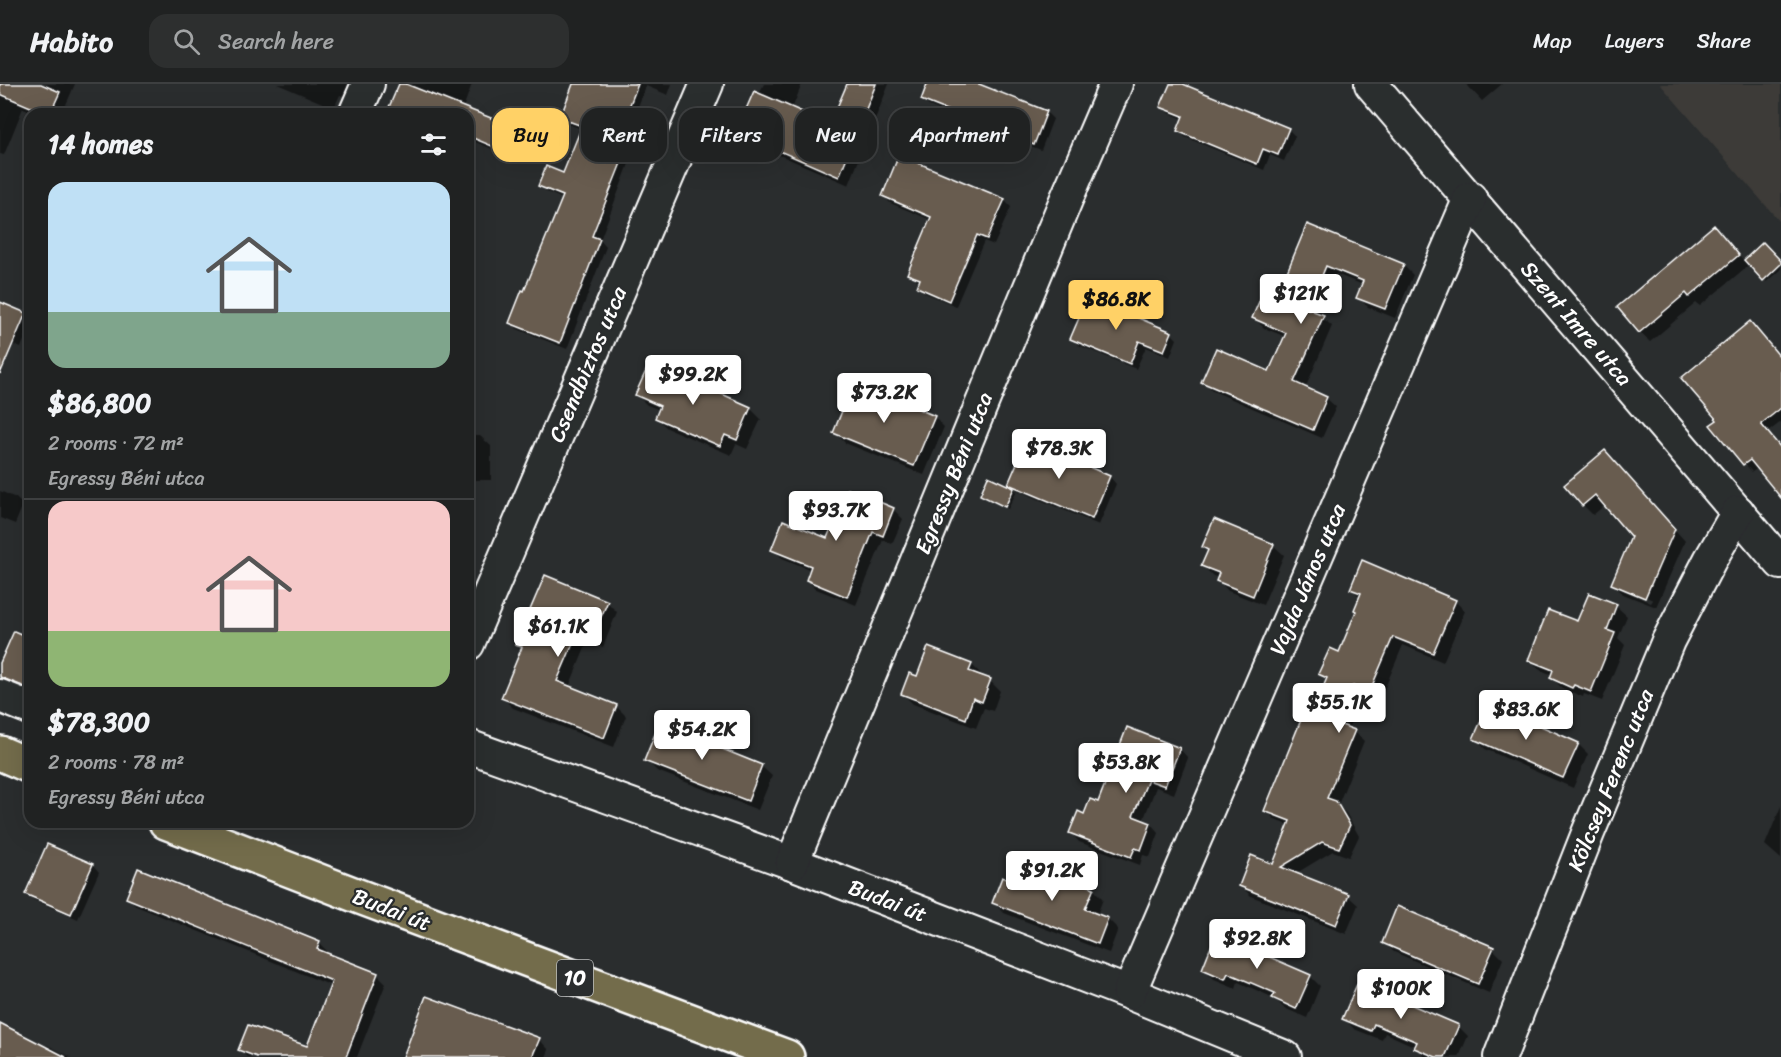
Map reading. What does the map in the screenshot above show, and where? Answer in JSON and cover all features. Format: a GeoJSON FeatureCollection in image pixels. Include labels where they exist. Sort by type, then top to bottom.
{"type":"FeatureCollection","features":[{"type":"Feature","properties":{"kind":"main road"},"geometry":{"type":"LineString","coordinates":[[0,753],[24,763]]}},
{"type":"Feature","properties":{"kind":"main road","name":"Budai út"},"geometry":{"type":"LineString","coordinates":[[182,828],[787,1057]]}},
{"type":"Feature","properties":{"kind":"street"},"geometry":{"type":"LineString","coordinates":[[358,108],[368,84]]}},
{"type":"Feature","properties":{"kind":"street","name":"Csendbiztos utca"},"geometry":{"type":"LineString","coordinates":[[474,630],[706,84]]}},
{"type":"Feature","properties":{"kind":"street","name":"Egressy Béni utca"},"geometry":{"type":"LineString","coordinates":[[792,863],[1116,84]]}},
{"type":"Feature","properties":{"kind":"street","name":"Szent Imre utca"},"geometry":{"type":"LineString","coordinates":[[1371,84],[1781,563]]}},
{"type":"Feature","properties":{"kind":"street","name":"Vajda János utca"},"geometry":{"type":"LineString","coordinates":[[1129,993],[1470,198]]}},
{"type":"Feature","properties":{"kind":"street","name":"Kölcsey Ferenc utca"},"geometry":{"type":"LineString","coordinates":[[1500,1057],[1588,833],[1668,641],[1738,512]]}},
{"type":"Feature","properties":{"kind":"street"},"geometry":{"type":"LineString","coordinates":[[0,696],[24,706]]}},
{"type":"Feature","properties":{"kind":"street","name":"Budai út"},"geometry":{"type":"LineString","coordinates":[[477,749],[792,863],[1129,993],[1285,1057]]}},
{"type":"Feature","properties":{"kind":"shaded area"},"geometry":{"type":"Polygon","coordinates":[[[1660,84],[1781,84],[1781,223],[1660,84]]]}},
{"type":"Feature","properties":{"kind":"building"},"geometry":{"type":"Polygon","coordinates":[[[0,84],[41,84],[60,92],[53,108],[33,108],[0,94],[0,84]]]}},
{"type":"Feature","properties":{"kind":"building"},"geometry":{"type":"Polygon","coordinates":[[[399,84],[406,84],[466,108],[389,108],[399,84]]]}},
{"type":"Feature","properties":{"kind":"building"},"geometry":{"type":"Polygon","coordinates":[[[573,84],[638,84],[629,108],[581,108],[581,126],[569,121],[569,108],[564,108],[573,84]]]}},
{"type":"Feature","properties":{"kind":"building"},"geometry":{"type":"Polygon","coordinates":[[[847,84],[876,84],[866,108],[837,108],[847,84]]]}},
{"type":"Feature","properties":{"kind":"building"},"geometry":{"type":"Polygon","coordinates":[[[927,84],[979,84],[1047,111],[1034,145],[1030,143],[1030,108],[941,108],[921,100],[927,84]]]}},
{"type":"Feature","properties":{"kind":"building"},"geometry":{"type":"Polygon","coordinates":[[[1170,84],[1183,84],[1289,128],[1278,155],[1263,149],[1257,164],[1177,131],[1183,116],[1160,107],[1170,84]]]}},
{"type":"Feature","properties":{"kind":"building"},"geometry":{"type":"Polygon","coordinates":[[[754,91],[795,109],[795,158],[783,153],[783,108],[747,108],[754,91]]]}},
{"type":"Feature","properties":{"kind":"building"},"geometry":{"type":"Polygon","coordinates":[[[474,111],[492,118],[492,146],[474,138],[474,111]]]}},
{"type":"Feature","properties":{"kind":"building"},"geometry":{"type":"Polygon","coordinates":[[[581,128],[581,162],[621,162],[592,236],[600,239],[560,343],[509,323],[563,196],[538,186],[546,166],[563,173],[581,128]]]}},
{"type":"Feature","properties":{"kind":"building"},"geometry":{"type":"Polygon","coordinates":[[[805,162],[845,162],[839,177],[805,162]]]}},
{"type":"Feature","properties":{"kind":"building"},"geometry":{"type":"Polygon","coordinates":[[[896,162],[916,162],[1005,199],[987,239],[977,235],[949,301],[917,287],[920,279],[907,274],[931,217],[882,196],[896,162]]]}},
{"type":"Feature","properties":{"kind":"building"},"geometry":{"type":"Polygon","coordinates":[[[1307,224],[1404,264],[1385,309],[1356,298],[1363,281],[1326,266],[1308,309],[1324,315],[1294,382],[1327,397],[1313,430],[1201,382],[1216,348],[1269,371],[1286,333],[1252,318],[1264,290],[1277,296],[1307,224]]]}},
{"type":"Feature","properties":{"kind":"building"},"geometry":{"type":"Polygon","coordinates":[[[1714,225],[1739,255],[1689,297],[1686,293],[1639,333],[1617,307],[1714,225]]]}},
{"type":"Feature","properties":{"kind":"building"},"geometry":{"type":"Polygon","coordinates":[[[1763,242],[1781,261],[1781,264],[1763,281],[1744,260],[1763,242]]]}},
{"type":"Feature","properties":{"kind":"building"},"geometry":{"type":"Polygon","coordinates":[[[1088,297],[1172,332],[1164,351],[1139,341],[1130,364],[1070,339],[1088,297]]]}},
{"type":"Feature","properties":{"kind":"building"},"geometry":{"type":"Polygon","coordinates":[[[0,302],[24,312],[24,318],[0,374],[0,302]]]}},
{"type":"Feature","properties":{"kind":"building"},"geometry":{"type":"Polygon","coordinates":[[[1750,321],[1781,358],[1781,408],[1761,424],[1781,448],[1781,498],[1750,460],[1743,465],[1710,425],[1717,420],[1681,378],[1750,321]]]}},
{"type":"Feature","properties":{"kind":"building"},"geometry":{"type":"Polygon","coordinates":[[[650,362],[751,407],[737,440],[725,435],[720,446],[655,418],[660,406],[635,395],[650,362]]]}},
{"type":"Feature","properties":{"kind":"building"},"geometry":{"type":"Polygon","coordinates":[[[854,382],[935,416],[914,466],[833,433],[854,382]]]}},
{"type":"Feature","properties":{"kind":"building"},"geometry":{"type":"Polygon","coordinates":[[[1027,440],[1110,476],[1092,519],[1008,484],[1027,440]]]}},
{"type":"Feature","properties":{"kind":"building"},"geometry":{"type":"Polygon","coordinates":[[[1605,450],[1675,529],[1645,598],[1611,584],[1631,537],[1595,495],[1582,506],[1564,485],[1605,450]]]}},
{"type":"Feature","properties":{"kind":"building"},"geometry":{"type":"Polygon","coordinates":[[[988,476],[1014,488],[1005,507],[980,495],[988,476]]]}},
{"type":"Feature","properties":{"kind":"building"},"geometry":{"type":"Polygon","coordinates":[[[848,489],[894,508],[883,536],[873,532],[847,597],[806,580],[811,566],[771,550],[783,520],[827,538],[848,489]]]}},
{"type":"Feature","properties":{"kind":"building"},"geometry":{"type":"Polygon","coordinates":[[[1214,519],[1274,544],[1253,596],[1216,581],[1219,573],[1201,566],[1208,550],[1202,547],[1214,519]]]}},
{"type":"Feature","properties":{"kind":"building"},"geometry":{"type":"Polygon","coordinates":[[[1362,560],[1456,600],[1433,653],[1393,637],[1369,693],[1353,686],[1336,723],[1355,730],[1327,798],[1336,801],[1350,825],[1339,848],[1322,842],[1281,867],[1349,894],[1336,925],[1239,886],[1251,855],[1273,864],[1290,821],[1264,811],[1305,710],[1312,713],[1327,678],[1318,674],[1330,648],[1339,652],[1356,611],[1354,610],[1361,593],[1350,589],[1362,560]]]}},
{"type":"Feature","properties":{"kind":"building"},"geometry":{"type":"Polygon","coordinates":[[[545,575],[608,601],[592,638],[578,632],[557,681],[617,705],[604,738],[501,698],[522,647],[515,645],[545,575]]]}},
{"type":"Feature","properties":{"kind":"building"},"geometry":{"type":"Polygon","coordinates":[[[1589,593],[1617,604],[1607,630],[1615,633],[1591,692],[1574,685],[1572,688],[1550,678],[1553,670],[1528,660],[1548,610],[1577,621],[1589,593]]]}},
{"type":"Feature","properties":{"kind":"building"},"geometry":{"type":"Polygon","coordinates":[[[14,631],[24,635],[24,687],[0,677],[0,663],[14,631]]]}},
{"type":"Feature","properties":{"kind":"building"},"geometry":{"type":"Polygon","coordinates":[[[928,647],[972,664],[969,671],[991,679],[982,702],[973,698],[966,719],[901,694],[909,673],[917,676],[928,647]]]}},
{"type":"Feature","properties":{"kind":"building"},"geometry":{"type":"Polygon","coordinates":[[[1489,703],[1579,743],[1563,778],[1473,739],[1489,703]]]}},
{"type":"Feature","properties":{"kind":"building"},"geometry":{"type":"Polygon","coordinates":[[[661,719],[685,729],[683,733],[762,765],[748,801],[644,761],[661,719]]]}},
{"type":"Feature","properties":{"kind":"building"},"geometry":{"type":"Polygon","coordinates":[[[1127,727],[1180,748],[1165,786],[1148,780],[1133,816],[1151,823],[1141,850],[1135,848],[1131,857],[1069,833],[1078,811],[1084,814],[1090,799],[1098,802],[1127,727]]]}},
{"type":"Feature","properties":{"kind":"building"},"geometry":{"type":"Polygon","coordinates":[[[47,844],[93,864],[71,914],[25,894],[47,844]]]}},
{"type":"Feature","properties":{"kind":"building"},"geometry":{"type":"Polygon","coordinates":[[[1026,862],[1094,888],[1085,909],[1108,918],[1098,944],[992,903],[1002,877],[1017,883],[1026,862]]]}},
{"type":"Feature","properties":{"kind":"building"},"geometry":{"type":"Polygon","coordinates":[[[138,868],[320,942],[317,949],[378,973],[346,1057],[257,1057],[238,1050],[248,1025],[307,1046],[332,981],[126,898],[138,868]]]}},
{"type":"Feature","properties":{"kind":"building"},"geometry":{"type":"Polygon","coordinates":[[[1397,906],[1494,947],[1478,984],[1382,943],[1397,906]]]}},
{"type":"Feature","properties":{"kind":"building"},"geometry":{"type":"Polygon","coordinates":[[[1216,934],[1311,975],[1296,1009],[1272,998],[1275,993],[1228,973],[1225,979],[1202,969],[1216,934]]]}},
{"type":"Feature","properties":{"kind":"building"},"geometry":{"type":"Polygon","coordinates":[[[1358,982],[1459,1025],[1445,1057],[1436,1057],[1414,1048],[1417,1042],[1374,1024],[1371,1031],[1342,1019],[1358,982]]]}},
{"type":"Feature","properties":{"kind":"building"},"geometry":{"type":"Polygon","coordinates":[[[426,996],[540,1038],[532,1057],[403,1057],[426,996]]]}},
{"type":"Feature","properties":{"kind":"building"},"geometry":{"type":"Polygon","coordinates":[[[0,1023],[66,1057],[0,1057],[0,1023]]]}}]}
